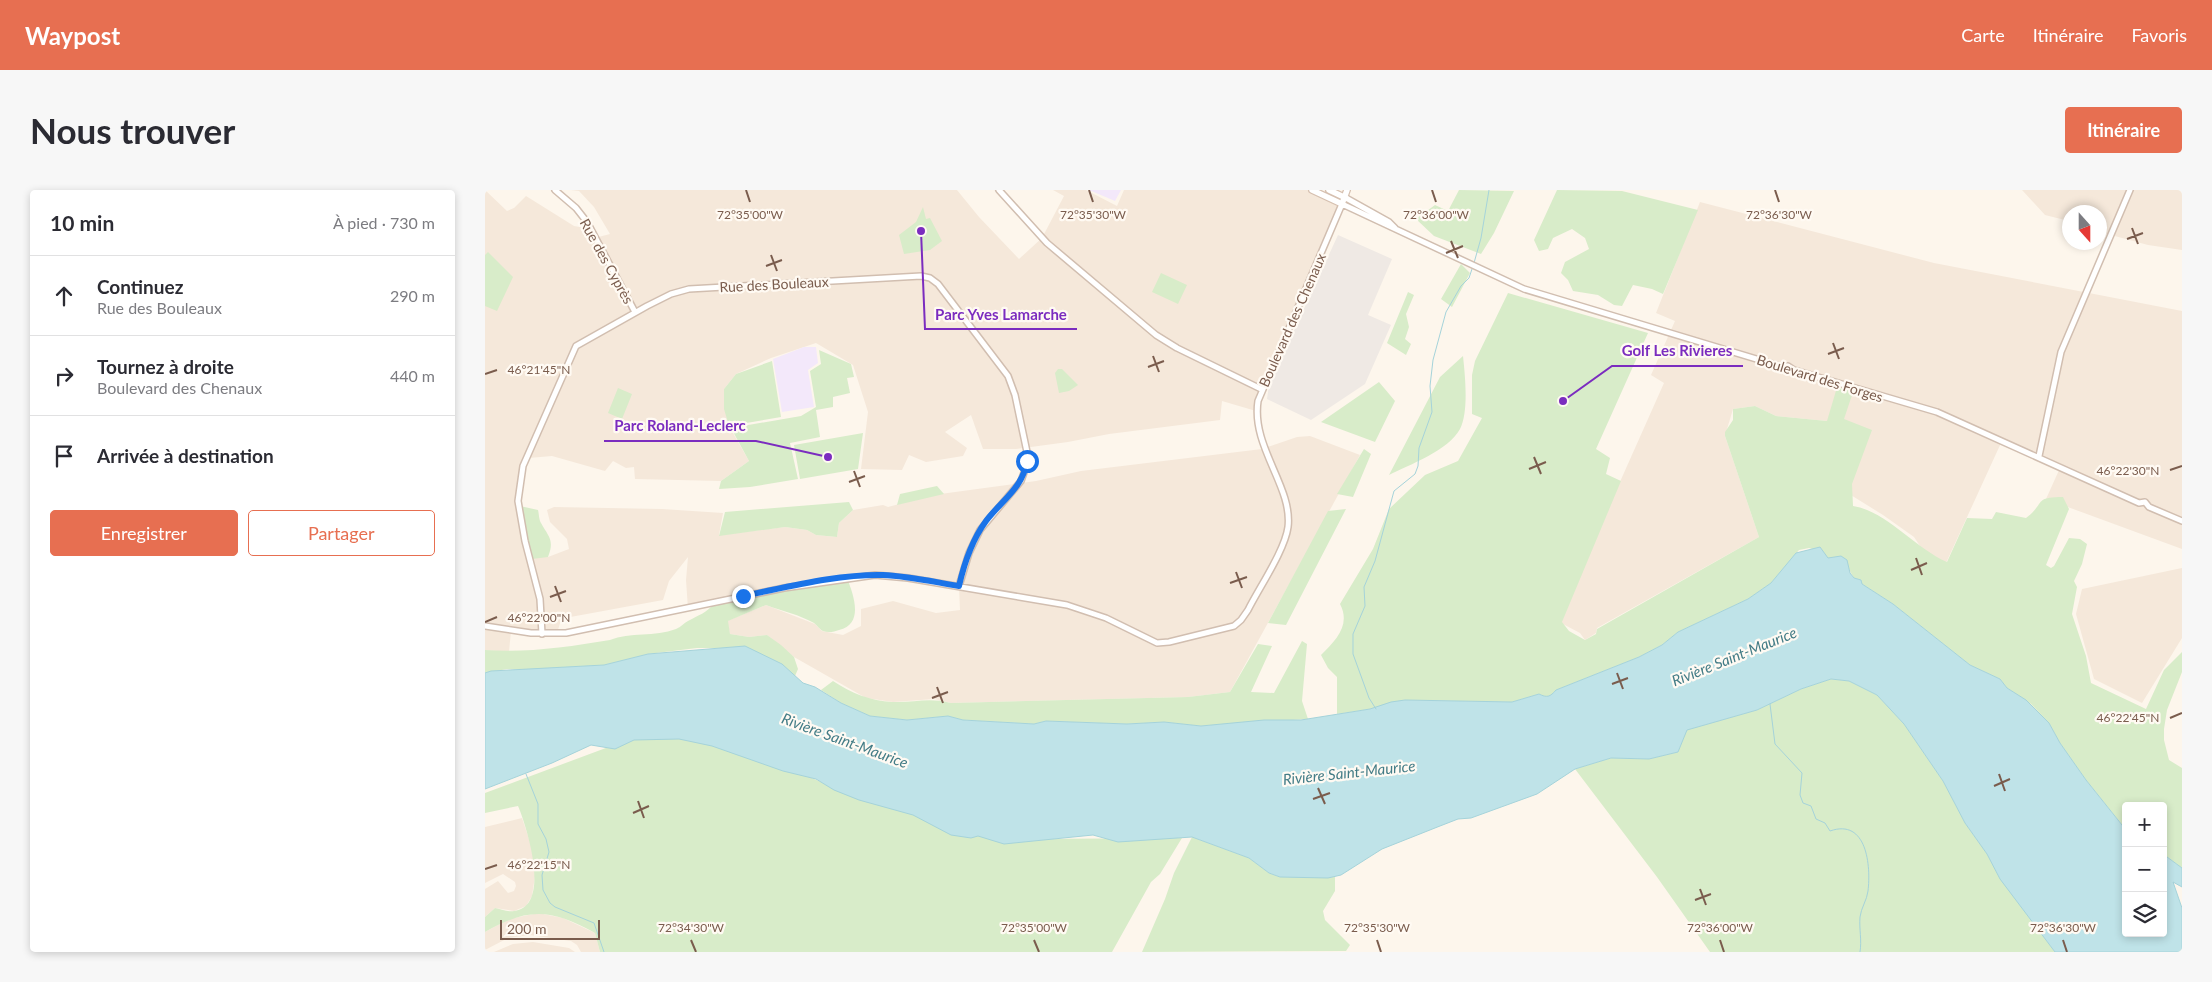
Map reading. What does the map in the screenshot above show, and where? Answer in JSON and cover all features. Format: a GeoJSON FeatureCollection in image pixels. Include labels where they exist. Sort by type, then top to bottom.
{"type":"FeatureCollection","features":[{"type":"Feature","properties":{"kind":"main road","name":"Boulevard des Forges"},"geometry":{"type":"LineString","coordinates":[[1311,190],[1344,201]]}},
{"type":"Feature","properties":{"kind":"main road","name":"Boulevard des Forges"},"geometry":{"type":"LineString","coordinates":[[1329,190],[1344,201]]}},
{"type":"Feature","properties":{"kind":"main road","name":"Boulevard des Chenaux"},"geometry":{"type":"LineString","coordinates":[[1344,201],[1347,190]]}},
{"type":"Feature","properties":{"kind":"street","name":"Rue des Cyprès"},"geometry":{"type":"LineString","coordinates":[[555,190],[576,208],[587,222],[635,312]]}},
{"type":"Feature","properties":{"kind":"street"},"geometry":{"type":"LineString","coordinates":[[999,190],[1043,239],[1153,333],[1177,348],[1261,389]]}},
{"type":"Feature","properties":{"kind":"street"},"geometry":{"type":"LineString","coordinates":[[2039,456],[2061,352],[2130,190]]}},
{"type":"Feature","properties":{"kind":"street","name":"Boulevard des Chenaux"},"geometry":{"type":"LineString","coordinates":[[485,626],[542,634],[574,632],[784,588],[856,576],[888,575],[1079,608],[1106,618],[1157,643],[1217,632],[1235,625],[1248,610],[1282,544],[1288,526],[1286,505],[1257,426],[1257,408],[1261,389],[1344,201]]}},
{"type":"Feature","properties":{"kind":"street","name":"Boulevard des Forges"},"geometry":{"type":"LineString","coordinates":[[1344,201],[1389,222],[1395,228],[1532,292],[1783,367],[1788,366],[1794,370],[1937,412],[1996,440],[2000,439],[2004,443],[2039,456],[2051,464],[2139,503],[2145,502],[2149,507],[2182,521]]}},
{"type":"Feature","properties":{"kind":"street","name":"Rue des Bouleaux"},"geometry":{"type":"LineString","coordinates":[[542,634],[540,599],[525,541],[518,501],[523,468],[575,348],[582,341],[671,294],[696,289],[921,276],[936,282],[1008,376],[1015,395],[1027,452],[1026,467],[1021,481],[980,530],[969,553],[959,586]]}},
{"type":"Feature","properties":{"kind":"shaded area"},"geometry":{"type":"Polygon","coordinates":[[[485,190],[507,211],[514,208],[526,196],[574,226],[585,228],[591,239],[610,234],[594,207],[579,191],[571,190],[957,190],[979,217],[1019,259],[1042,238],[1064,196],[1053,190],[1086,190],[1117,206],[1124,190],[1307,190],[1341,208],[1260,387],[1256,411],[1222,401],[1220,420],[1109,434],[1016,449],[983,449],[971,415],[945,432],[967,448],[963,456],[926,462],[909,455],[902,470],[861,469],[868,412],[853,365],[816,343],[771,358],[736,374],[724,389],[729,426],[749,461],[721,481],[635,479],[634,467],[626,468],[613,461],[605,471],[552,456],[529,458],[520,485],[520,506],[548,557],[569,549],[567,539],[550,522],[547,510],[554,507],[662,509],[723,513],[719,535],[785,527],[807,530],[816,535],[837,537],[839,523],[853,510],[883,505],[888,507],[933,495],[1036,481],[1081,471],[1262,449],[1297,437],[1310,436],[1360,455],[1230,692],[1188,697],[951,703],[934,699],[893,702],[866,698],[794,657],[767,635],[749,637],[730,634],[727,621],[766,605],[815,624],[822,631],[843,635],[861,626],[861,609],[893,601],[936,613],[960,610],[959,586],[897,576],[847,578],[688,609],[686,580],[688,557],[669,581],[663,600],[565,618],[561,620],[557,633],[511,631],[509,652],[485,650],[485,190]]]}},
{"type":"Feature","properties":{"kind":"shaded area"},"geometry":{"type":"Polygon","coordinates":[[[1089,190],[1121,190],[1115,201],[1089,190]]]}},
{"type":"Feature","properties":{"kind":"shaded area"},"geometry":{"type":"Polygon","coordinates":[[[2022,190],[2182,190],[2182,250],[2148,245],[2107,234],[2107,205],[2062,205],[2062,219],[2045,215],[2022,190]]]}},
{"type":"Feature","properties":{"kind":"shaded area"},"geometry":{"type":"Polygon","coordinates":[[[1700,202],[1934,263],[2182,311],[2182,549],[2046,499],[2060,468],[2001,443],[1946,563],[1922,549],[1914,537],[1846,492],[1827,421],[1776,416],[1755,406],[1733,409],[1725,436],[1759,537],[1597,628],[1596,633],[1585,640],[1580,633],[1561,623],[1603,520],[1664,383],[1651,375],[1675,321],[1656,313],[1700,202]]]}},
{"type":"Feature","properties":{"kind":"shaded area"},"geometry":{"type":"Polygon","coordinates":[[[1338,235],[1392,259],[1368,315],[1391,325],[1365,384],[1311,420],[1267,399],[1269,385],[1338,235]]]}},
{"type":"Feature","properties":{"kind":"shaded area"},"geometry":{"type":"Polygon","coordinates":[[[804,347],[816,347],[818,363],[808,370],[814,407],[782,412],[773,359],[804,347]]]}},
{"type":"Feature","properties":{"kind":"shaded area"},"geometry":{"type":"Polygon","coordinates":[[[2182,568],[2182,638],[2142,703],[2094,679],[2076,614],[2082,589],[2182,568]]]}},
{"type":"Feature","properties":{"kind":"shaded area"},"geometry":{"type":"Polygon","coordinates":[[[522,818],[533,851],[535,876],[532,896],[526,906],[514,911],[495,908],[485,917],[485,889],[498,881],[508,893],[514,891],[516,886],[515,882],[503,874],[485,883],[485,827],[522,818]]]}},
{"type":"Feature","properties":{"kind":"shaded area"},"geometry":{"type":"Polygon","coordinates":[[[538,913],[563,918],[595,933],[600,952],[581,952],[577,945],[571,941],[530,935],[508,938],[485,950],[485,932],[509,919],[538,913]]]}},
{"type":"Feature","properties":{"kind":"shaded area"},"geometry":{"type":"Polygon","coordinates":[[[533,942],[569,948],[575,952],[494,952],[513,944],[533,942]]]}},
{"type":"Feature","properties":{"kind":"green space"},"geometry":{"type":"Polygon","coordinates":[[[1459,190],[1514,191],[1494,233],[1481,254],[1434,236],[1416,219],[1435,205],[1448,211],[1459,190]]]}},
{"type":"Feature","properties":{"kind":"green space"},"geometry":{"type":"Polygon","coordinates":[[[1557,190],[1622,191],[1698,210],[1663,294],[1652,289],[1633,285],[1622,306],[1614,305],[1598,295],[1573,291],[1568,280],[1561,273],[1565,262],[1589,249],[1585,238],[1572,229],[1553,238],[1548,249],[1539,251],[1534,240],[1557,190]]]}},
{"type":"Feature","properties":{"kind":"green space"},"geometry":{"type":"Polygon","coordinates":[[[923,207],[926,219],[930,218],[942,241],[930,250],[904,254],[899,235],[916,222],[923,207]]]}},
{"type":"Feature","properties":{"kind":"green space"},"geometry":{"type":"Polygon","coordinates":[[[488,252],[513,277],[497,311],[485,306],[485,255],[488,252]]]}},
{"type":"Feature","properties":{"kind":"green space"},"geometry":{"type":"Polygon","coordinates":[[[1461,264],[1470,273],[1452,307],[1441,299],[1461,264]]]}},
{"type":"Feature","properties":{"kind":"green space"},"geometry":{"type":"Polygon","coordinates":[[[1161,273],[1187,285],[1178,304],[1152,292],[1161,273]]]}},
{"type":"Feature","properties":{"kind":"green space"},"geometry":{"type":"Polygon","coordinates":[[[1408,292],[1414,295],[1406,314],[1409,327],[1405,339],[1411,344],[1406,355],[1387,343],[1408,292]]]}},
{"type":"Feature","properties":{"kind":"green space"},"geometry":{"type":"Polygon","coordinates":[[[1508,293],[1648,333],[1596,449],[1610,458],[1606,474],[1621,481],[1562,622],[1569,631],[1585,640],[1596,634],[1597,629],[1759,537],[1725,436],[1725,432],[1733,420],[1733,409],[1755,406],[1776,416],[1827,421],[1838,384],[1854,389],[1844,419],[1872,430],[1852,484],[1853,506],[1865,509],[1889,522],[1923,548],[1947,562],[1967,518],[1992,519],[1996,512],[2026,518],[2043,500],[2063,497],[2069,509],[2046,565],[2051,568],[2054,566],[2069,538],[2080,539],[2087,544],[2082,564],[2074,581],[2077,587],[2072,614],[2086,656],[2091,683],[2146,709],[2164,670],[2182,652],[2182,672],[2167,710],[2164,740],[2169,760],[2182,768],[2182,868],[2167,857],[2167,802],[2122,802],[2122,825],[2086,780],[2060,743],[2049,723],[2031,704],[2007,688],[2000,679],[1970,665],[1893,604],[1862,584],[1861,580],[1854,578],[1841,556],[1828,559],[1822,552],[1809,548],[1799,550],[1771,583],[1748,599],[1678,632],[1662,645],[1639,657],[1556,690],[1548,696],[1539,694],[1512,702],[1405,700],[1370,709],[1337,714],[1337,677],[1328,668],[1321,655],[1337,638],[1343,625],[1343,612],[1340,604],[1373,549],[1389,509],[1425,475],[1458,461],[1482,418],[1472,414],[1472,375],[1475,361],[1508,293]]]}},
{"type":"Feature","properties":{"kind":"green space"},"geometry":{"type":"Polygon","coordinates":[[[819,350],[851,364],[854,377],[847,378],[850,393],[833,397],[833,407],[816,410],[820,437],[790,443],[798,479],[750,487],[719,489],[721,481],[749,461],[731,428],[801,416],[816,407],[810,371],[821,364],[819,350]]]}},
{"type":"Feature","properties":{"kind":"green space"},"geometry":{"type":"Polygon","coordinates":[[[1463,356],[1465,413],[1460,429],[1455,437],[1438,450],[1389,475],[1440,377],[1463,356]]]}},
{"type":"Feature","properties":{"kind":"green space"},"geometry":{"type":"Polygon","coordinates":[[[772,361],[781,417],[729,426],[724,409],[724,389],[736,374],[772,361]]]}},
{"type":"Feature","properties":{"kind":"green space"},"geometry":{"type":"Polygon","coordinates":[[[1058,369],[1062,369],[1078,385],[1069,391],[1059,393],[1055,373],[1058,369]]]}},
{"type":"Feature","properties":{"kind":"green space"},"geometry":{"type":"Polygon","coordinates":[[[1379,382],[1395,401],[1375,442],[1321,422],[1379,382]]]}},
{"type":"Feature","properties":{"kind":"green space"},"geometry":{"type":"Polygon","coordinates":[[[618,388],[632,394],[622,419],[608,413],[618,388]]]}},
{"type":"Feature","properties":{"kind":"green space"},"geometry":{"type":"Polygon","coordinates":[[[863,433],[858,469],[800,479],[794,445],[863,433]]]}},
{"type":"Feature","properties":{"kind":"green space"},"geometry":{"type":"Polygon","coordinates":[[[1364,449],[1371,454],[1353,497],[1337,494],[1364,449]]]}},
{"type":"Feature","properties":{"kind":"green space"},"geometry":{"type":"Polygon","coordinates":[[[937,486],[944,494],[897,505],[900,494],[937,486]]]}},
{"type":"Feature","properties":{"kind":"green space"},"geometry":{"type":"Polygon","coordinates":[[[849,502],[853,510],[839,523],[837,537],[816,535],[807,530],[785,527],[719,536],[725,512],[849,502]]]}},
{"type":"Feature","properties":{"kind":"green space"},"geometry":{"type":"Polygon","coordinates":[[[520,506],[538,510],[540,522],[551,542],[548,557],[532,559],[520,506]]]}},
{"type":"Feature","properties":{"kind":"green space"},"geometry":{"type":"Polygon","coordinates":[[[1346,509],[1286,625],[1268,623],[1328,511],[1346,509]]]}},
{"type":"Feature","properties":{"kind":"green space"},"geometry":{"type":"Polygon","coordinates":[[[847,578],[854,601],[854,616],[852,622],[847,627],[837,631],[823,631],[809,620],[766,605],[728,621],[730,634],[749,637],[767,635],[781,645],[794,657],[798,669],[795,676],[782,664],[718,648],[697,648],[648,654],[604,665],[528,670],[507,669],[485,673],[485,650],[547,649],[594,643],[626,636],[660,633],[678,628],[705,612],[714,604],[847,578]]]}},
{"type":"Feature","properties":{"kind":"green space"},"geometry":{"type":"Polygon","coordinates":[[[1302,641],[1307,644],[1302,701],[1308,719],[1201,726],[1164,722],[1127,724],[1046,721],[1034,724],[963,720],[948,716],[907,720],[870,716],[841,703],[821,690],[833,681],[861,696],[892,702],[928,700],[951,703],[1188,697],[1230,692],[1258,644],[1272,646],[1251,692],[1274,693],[1302,641]]]}},
{"type":"Feature","properties":{"kind":"green space"},"geometry":{"type":"Polygon","coordinates":[[[1831,679],[1849,681],[1877,695],[1904,724],[1943,781],[1965,823],[1987,854],[2000,878],[2055,952],[1710,952],[1657,877],[1575,769],[1611,758],[1649,759],[1678,752],[1686,730],[1757,710],[1801,689],[1831,679]]]}},
{"type":"Feature","properties":{"kind":"green space"},"geometry":{"type":"Polygon","coordinates":[[[685,736],[807,776],[847,793],[1029,839],[1182,838],[1160,874],[1151,882],[1112,952],[600,952],[595,933],[565,919],[540,914],[515,918],[485,932],[485,917],[495,908],[514,911],[525,906],[532,896],[534,865],[527,831],[518,806],[485,813],[485,793],[630,739],[685,736]]]}},
{"type":"Feature","properties":{"kind":"green space"},"geometry":{"type":"Polygon","coordinates":[[[1192,837],[1249,858],[1269,873],[1280,877],[1335,877],[1335,891],[1323,911],[1325,920],[1350,945],[1346,951],[1142,952],[1174,873],[1192,837]]]}},
{"type":"Feature","properties":{"kind":"water","name":"Rivière Saint-Maurice"},"geometry":{"type":"Polygon","coordinates":[[[1820,547],[1828,558],[1841,556],[1847,560],[1850,573],[1854,578],[1861,580],[1862,584],[1893,604],[1970,665],[2000,679],[2007,688],[2026,700],[2049,723],[2060,743],[2086,780],[2122,825],[2122,937],[2167,937],[2167,857],[2182,868],[2182,887],[2173,882],[2182,908],[2182,952],[2055,952],[2000,879],[1987,854],[1965,823],[1943,781],[1904,724],[1877,695],[1849,681],[1831,679],[1801,689],[1757,710],[1687,730],[1678,752],[1649,759],[1611,758],[1575,769],[1537,794],[1471,818],[1458,819],[1382,849],[1341,875],[1328,878],[1280,877],[1269,873],[1249,858],[1192,837],[1118,842],[1093,835],[1004,844],[978,836],[971,838],[951,835],[913,815],[859,800],[834,790],[816,779],[783,771],[712,746],[679,739],[634,740],[615,749],[591,745],[552,763],[485,789],[485,673],[491,671],[604,665],[648,654],[745,646],[782,664],[803,683],[815,687],[841,703],[870,716],[907,720],[948,716],[963,720],[1034,724],[1046,721],[1127,724],[1164,722],[1201,726],[1264,720],[1301,720],[1370,709],[1391,702],[1405,700],[1512,702],[1539,694],[1548,696],[1556,690],[1639,657],[1662,645],[1678,632],[1748,599],[1771,583],[1796,553],[1820,547]]]}},
{"type":"Feature","properties":{"kind":"waterway"},"geometry":{"type":"LineString","coordinates":[[1474,263],[1481,238],[1489,190]]}},
{"type":"Feature","properties":{"kind":"waterway"},"geometry":{"type":"LineString","coordinates":[[1376,709],[1369,698],[1353,654],[1353,634],[1365,606],[1364,587],[1375,561],[1394,491],[1415,474],[1418,466],[1419,448],[1432,412],[1430,386],[1433,360],[1446,312],[1461,286],[1469,278],[1473,266]]}},
{"type":"Feature","properties":{"kind":"waterway"},"geometry":{"type":"LineString","coordinates":[[1770,704],[1775,744],[1802,773],[1800,795],[1803,803],[1811,806],[1816,819],[1825,823],[1830,831],[1842,829],[1852,831],[1864,847],[1869,869],[1869,881],[1860,917],[1860,952]]}},
{"type":"Feature","properties":{"kind":"waterway"},"geometry":{"type":"LineString","coordinates":[[526,774],[538,804],[538,824],[546,839],[549,852],[542,875],[543,890],[550,903],[555,907],[594,923],[604,952]]}},
{"type":"Feature","properties":{"kind":"place","name":"Parc Yves Lamarche"},"geometry":{"type":"Point","coordinates":[921,231]}},
{"type":"Feature","properties":{"kind":"place","name":"Golf Les Rivieres"},"geometry":{"type":"Point","coordinates":[1563,401]}},
{"type":"Feature","properties":{"kind":"place","name":"Parc Roland-Leclerc"},"geometry":{"type":"Point","coordinates":[828,457]}},
{"type":"Feature","properties":{"kind":"route"},"geometry":{"type":"LineString","coordinates":[[743,596],[840,578],[871,575],[959,586],[965,563],[976,538],[991,516],[1019,485],[1027,461]]}}]}
